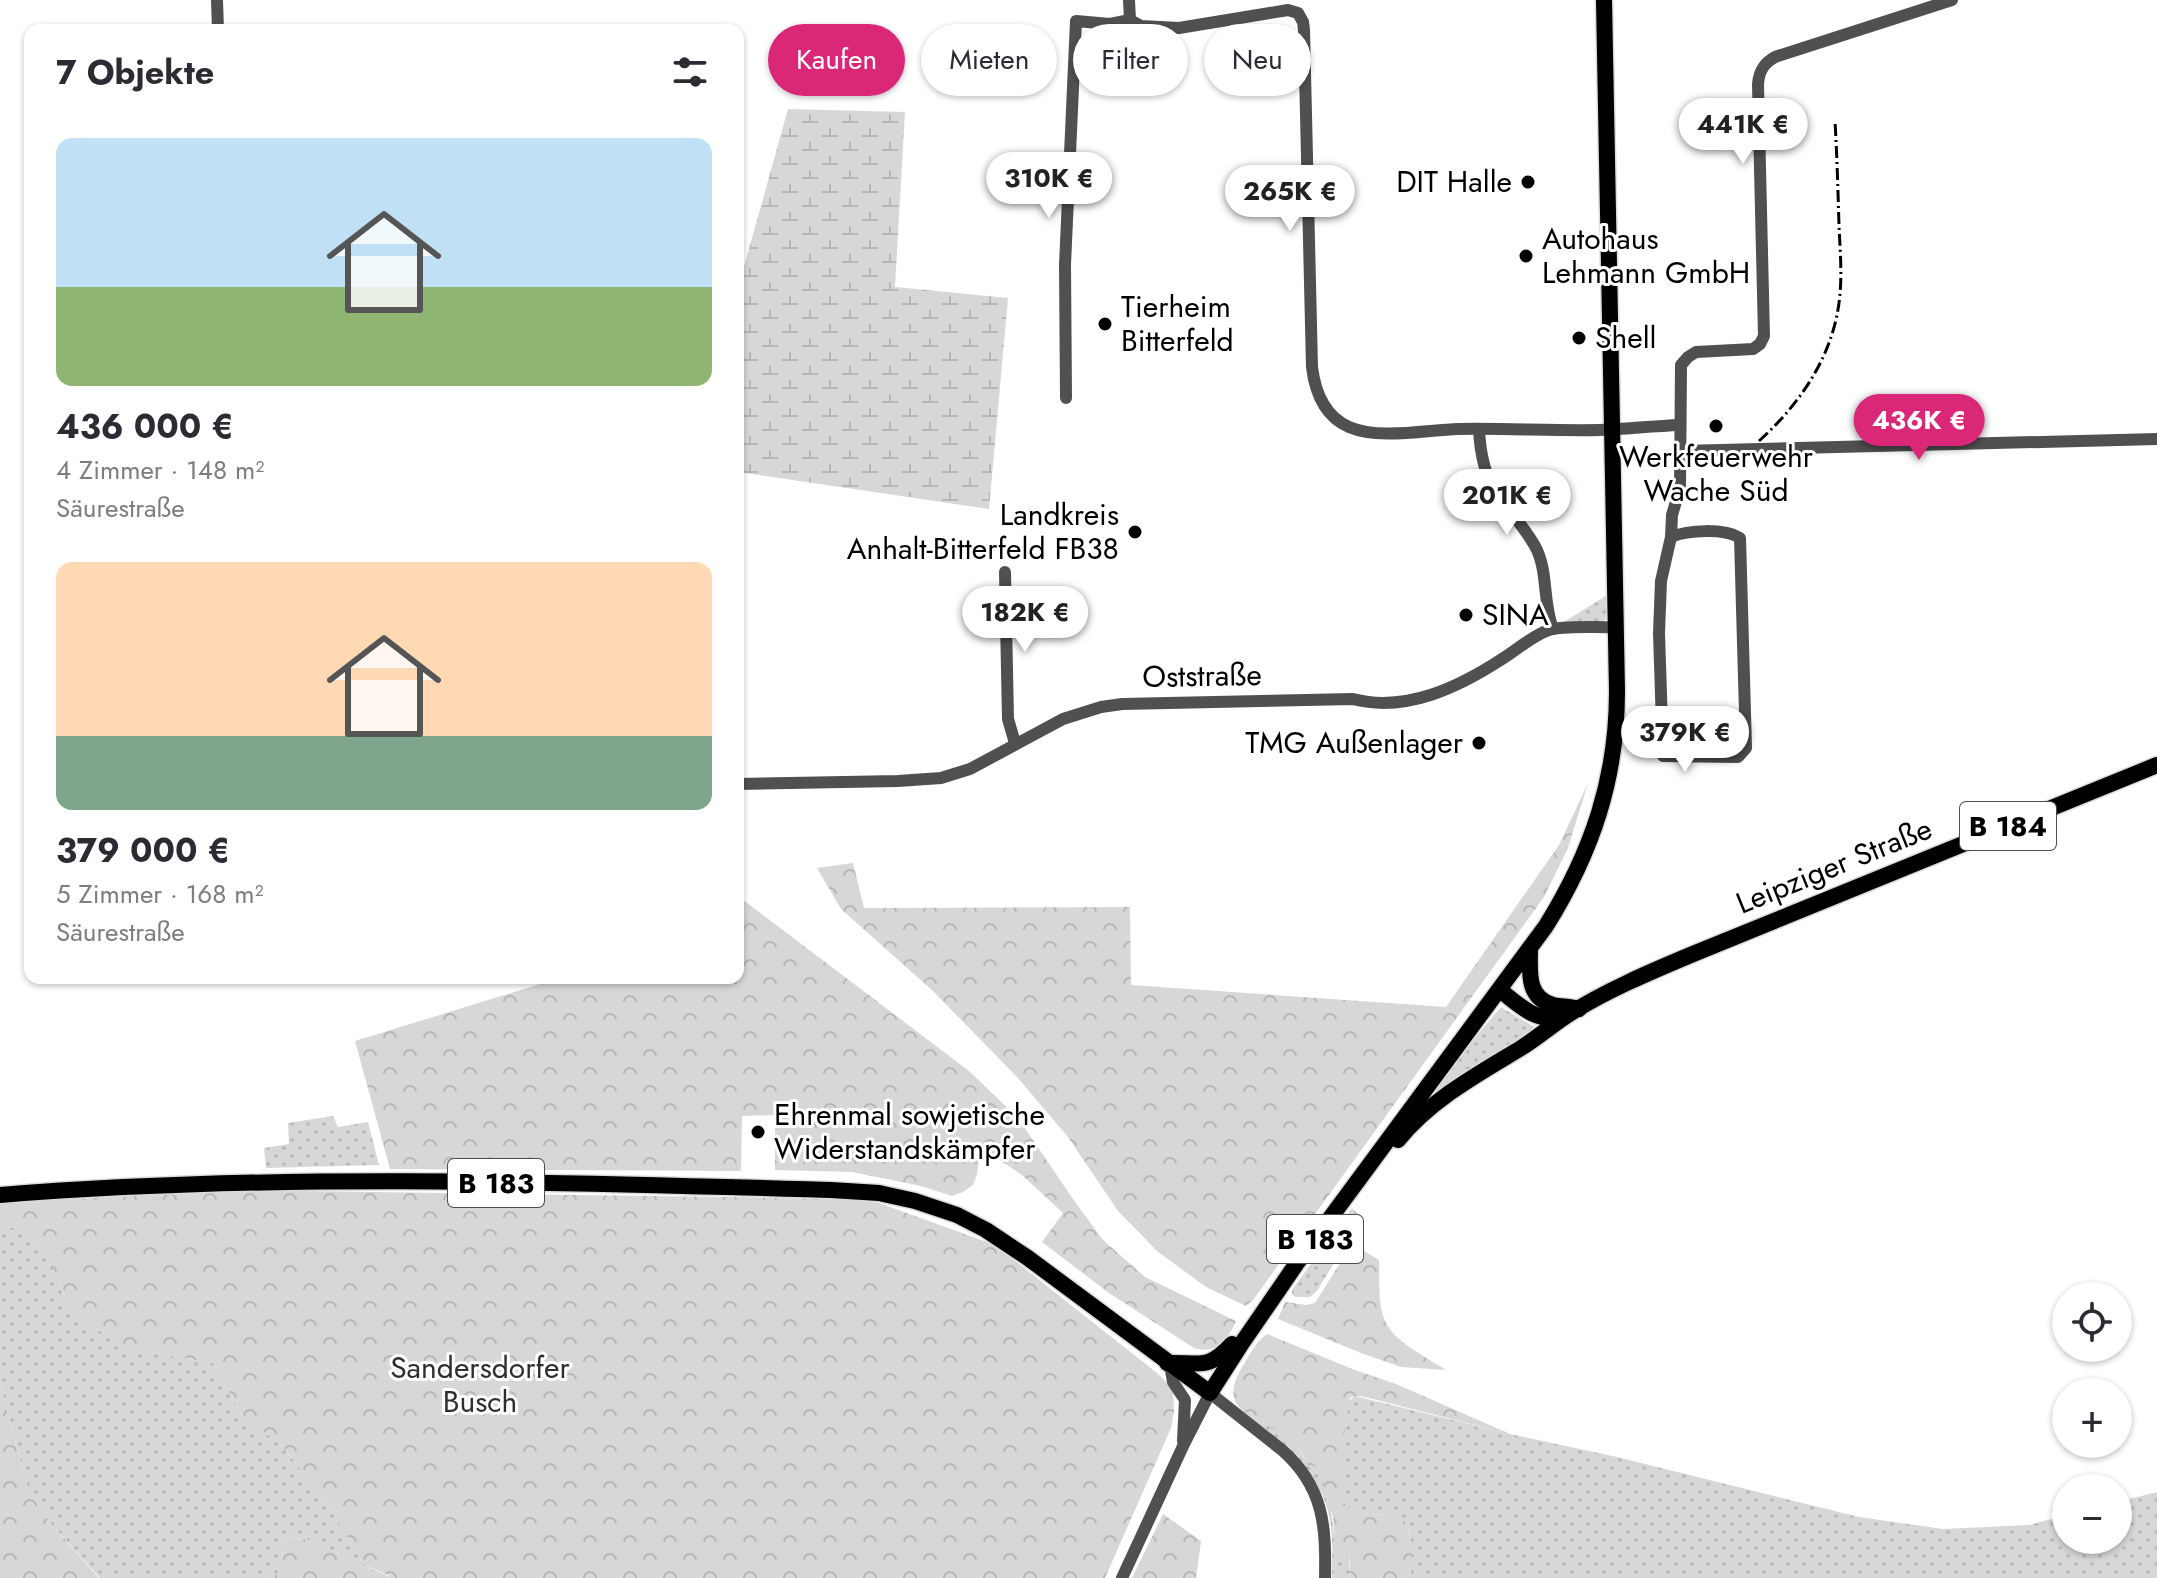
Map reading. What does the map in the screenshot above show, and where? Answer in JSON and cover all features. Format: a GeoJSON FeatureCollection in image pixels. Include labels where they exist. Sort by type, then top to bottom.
{"type":"FeatureCollection","features":[{"type":"Feature","properties":{"kind":"main road","name":"B 183"},"geometry":{"type":"LineString","coordinates":[[0,1195],[167,1186],[384,1181],[819,1190],[890,1195],[957,1215],[1002,1239],[1210,1393],[1265,1308],[1530,949],[1568,889],[1602,808],[1617,725],[1604,0]]}},
{"type":"Feature","properties":{"kind":"main road","name":"Leipziger Straße"},"geometry":{"type":"LineString","coordinates":[[1572,1013],[1675,961],[2157,765]]}},
{"type":"Feature","properties":{"kind":"main road"},"geometry":{"type":"LineString","coordinates":[[1530,949],[1531,982],[1536,994],[1572,1013]]}},
{"type":"Feature","properties":{"kind":"main road"},"geometry":{"type":"LineString","coordinates":[[1500,990],[1538,1017],[1552,1019],[1572,1013]]}},
{"type":"Feature","properties":{"kind":"main road","name":"B 184"},"geometry":{"type":"LineString","coordinates":[[1365,1170],[1383,1159],[1413,1123],[1435,1104],[1572,1013]]}},
{"type":"Feature","properties":{"kind":"main road","name":"B 183"},"geometry":{"type":"LineString","coordinates":[[1168,1364],[1210,1362],[1231,1344],[1245,1337]]}},
{"type":"Feature","properties":{"kind":"street"},"geometry":{"type":"LineString","coordinates":[[217,0],[218,24]]}},
{"type":"Feature","properties":{"kind":"street"},"geometry":{"type":"LineString","coordinates":[[1129,0],[1130,20]]}},
{"type":"Feature","properties":{"kind":"street"},"geometry":{"type":"LineString","coordinates":[[1671,537],[1681,532],[1730,532],[1740,538],[1746,748],[1738,757],[1663,756],[1659,633],[1661,581],[1671,537],[1672,515],[1680,488],[1680,371],[1688,357],[1700,352],[1749,351],[1757,347],[1764,336],[1758,84],[1762,68],[1775,57],[1952,0]]}},
{"type":"Feature","properties":{"kind":"street"},"geometry":{"type":"LineString","coordinates":[[1066,398],[1065,265],[1076,21],[1110,24],[1130,20],[1141,26],[1179,28],[1294,11],[1303,22],[1304,30],[1312,367],[1315,387],[1322,403],[1337,421],[1354,429],[1374,432],[1613,429],[1680,425]]}},
{"type":"Feature","properties":{"kind":"street"},"geometry":{"type":"LineString","coordinates":[[1479,429],[1480,452],[1491,483],[1519,521],[1539,556],[1553,629]]}},
{"type":"Feature","properties":{"kind":"street"},"geometry":{"type":"LineString","coordinates":[[1681,451],[2157,439]]}},
{"type":"Feature","properties":{"kind":"street"},"geometry":{"type":"LineString","coordinates":[[1005,572],[1008,719],[1015,743]]}},
{"type":"Feature","properties":{"kind":"street","name":"Oststraße"},"geometry":{"type":"LineString","coordinates":[[744,784],[941,778],[970,769],[1055,723],[1101,707],[1122,704],[1353,699],[1374,703],[1408,701],[1476,676],[1544,632],[1616,627]]}},
{"type":"Feature","properties":{"kind":"street"},"geometry":{"type":"LineString","coordinates":[[1168,1364],[1173,1382],[1185,1400],[1184,1444]]}},
{"type":"Feature","properties":{"kind":"street"},"geometry":{"type":"LineString","coordinates":[[1122,1578],[1210,1393],[1292,1458],[1308,1479],[1322,1514],[1325,1578]]}},
{"type":"Feature","properties":{"kind":"green space"},"geometry":{"type":"Polygon","coordinates":[[[788,109],[905,112],[895,287],[1008,298],[989,509],[744,473],[744,267],[788,109]]]}},
{"type":"Feature","properties":{"kind":"green space"},"geometry":{"type":"Polygon","coordinates":[[[1606,596],[1607,618],[1603,622],[1562,623],[1606,596]]]}},
{"type":"Feature","properties":{"kind":"green space"},"geometry":{"type":"Polygon","coordinates":[[[1588,783],[1568,848],[1544,897],[1246,1306],[1206,1287],[1157,1251],[1118,1211],[1068,1137],[1018,1078],[933,991],[841,909],[817,868],[853,863],[864,908],[1130,907],[1131,985],[1446,1007],[1559,845],[1588,783]]]}},
{"type":"Feature","properties":{"kind":"green space"},"geometry":{"type":"Polygon","coordinates":[[[744,901],[969,1071],[1018,1118],[1103,1240],[1145,1277],[1236,1321],[1225,1340],[1214,1348],[1202,1350],[1194,1348],[1109,1293],[1042,1242],[1063,1213],[1022,1175],[981,1148],[973,1185],[952,1196],[921,1186],[852,1172],[775,1170],[775,1115],[742,1116],[741,1171],[390,1169],[355,1041],[540,984],[744,984],[744,901]]]}},
{"type":"Feature","properties":{"kind":"green space"},"geometry":{"type":"Polygon","coordinates":[[[1501,1007],[1541,1031],[1414,1110],[1501,1007]]]}},
{"type":"Feature","properties":{"kind":"green space"},"geometry":{"type":"Polygon","coordinates":[[[333,1116],[338,1127],[368,1122],[379,1165],[266,1168],[264,1148],[289,1144],[288,1123],[333,1116]]]}},
{"type":"Feature","properties":{"kind":"green space","name":"Sandersdorfer Busch"},"geometry":{"type":"Polygon","coordinates":[[[233,1190],[868,1199],[995,1245],[1173,1389],[1171,1428],[1105,1578],[389,1578],[363,1564],[327,1502],[282,1446],[241,1414],[213,1363],[125,1348],[71,1311],[52,1266],[26,1228],[0,1227],[0,1202],[233,1190]]]}},
{"type":"Feature","properties":{"kind":"green space"},"geometry":{"type":"Polygon","coordinates":[[[1352,1208],[1360,1216],[1317,1291],[1310,1297],[1292,1295],[1292,1290],[1352,1208]]]}},
{"type":"Feature","properties":{"kind":"green space"},"geometry":{"type":"Polygon","coordinates":[[[0,1227],[26,1228],[52,1266],[71,1311],[125,1348],[213,1363],[241,1414],[282,1446],[327,1502],[363,1564],[390,1577],[385,1578],[314,1541],[286,1536],[278,1573],[269,1578],[100,1578],[51,1524],[28,1489],[0,1383],[0,1227]]]}},
{"type":"Feature","properties":{"kind":"green space"},"geometry":{"type":"Polygon","coordinates":[[[1352,1244],[1379,1260],[1381,1308],[1391,1331],[1405,1344],[1446,1370],[1401,1367],[1278,1319],[1285,1302],[1315,1303],[1352,1244]]]}},
{"type":"Feature","properties":{"kind":"green space"},"geometry":{"type":"Polygon","coordinates":[[[1267,1334],[1396,1384],[1510,1434],[1361,1396],[1351,1397],[1344,1437],[1343,1500],[1356,1512],[1393,1515],[1406,1523],[1410,1541],[1410,1575],[1400,1578],[1348,1578],[1349,1559],[1336,1550],[1333,1517],[1319,1467],[1308,1465],[1295,1444],[1238,1405],[1234,1395],[1235,1382],[1254,1348],[1267,1334]]]}},
{"type":"Feature","properties":{"kind":"green space"},"geometry":{"type":"Polygon","coordinates":[[[0,1383],[28,1489],[51,1524],[99,1578],[0,1578],[0,1383]]]}},
{"type":"Feature","properties":{"kind":"green space"},"geometry":{"type":"Polygon","coordinates":[[[1355,1396],[1859,1517],[1943,1529],[2029,1525],[2052,1519],[2052,1554],[2132,1554],[2132,1498],[2157,1492],[2157,1578],[1400,1578],[1410,1575],[1411,1569],[1406,1523],[1393,1515],[1356,1512],[1343,1500],[1342,1463],[1349,1401],[1355,1396]]]}},
{"type":"Feature","properties":{"kind":"green space"},"geometry":{"type":"Polygon","coordinates":[[[1241,1411],[1297,1445],[1308,1465],[1319,1466],[1329,1497],[1334,1533],[1349,1559],[1348,1578],[1332,1578],[1331,1527],[1327,1507],[1311,1474],[1286,1448],[1241,1411]]]}},
{"type":"Feature","properties":{"kind":"green space"},"geometry":{"type":"Polygon","coordinates":[[[1163,1514],[1201,1541],[1196,1578],[1132,1578],[1163,1514]]]}},
{"type":"Feature","properties":{"kind":"green space"},"geometry":{"type":"Polygon","coordinates":[[[286,1536],[314,1541],[385,1578],[269,1578],[278,1573],[286,1536]]]}},
{"type":"Feature","properties":{"kind":"railway"},"geometry":{"type":"LineString","coordinates":[[1759,441],[1789,410],[1814,375],[1824,356],[1837,316],[1841,268],[1835,121]]}},
{"type":"Feature","properties":{"kind":"place","name":"DIT Halle"},"geometry":{"type":"Point","coordinates":[1528,182]}},
{"type":"Feature","properties":{"kind":"place","name":"Autohaus Lehmann GmbH"},"geometry":{"type":"Point","coordinates":[1526,256]}},
{"type":"Feature","properties":{"kind":"place","name":"Tierheim Bitterfeld"},"geometry":{"type":"Point","coordinates":[1105,324]}},
{"type":"Feature","properties":{"kind":"place","name":"Shell"},"geometry":{"type":"Point","coordinates":[1579,338]}},
{"type":"Feature","properties":{"kind":"place","name":"Werkfeuerwehr Wache Süd"},"geometry":{"type":"Point","coordinates":[1716,426]}},
{"type":"Feature","properties":{"kind":"place","name":"Landkreis Anhalt-Bitterfeld FB38"},"geometry":{"type":"Point","coordinates":[1135,532]}},
{"type":"Feature","properties":{"kind":"place","name":"SINA"},"geometry":{"type":"Point","coordinates":[1466,615]}},
{"type":"Feature","properties":{"kind":"place","name":"TMG Außenlager"},"geometry":{"type":"Point","coordinates":[1479,743]}},
{"type":"Feature","properties":{"kind":"place","name":"Ehrenmal sowjetische Widerstandskämpfer"},"geometry":{"type":"Point","coordinates":[758,1132]}}]}
